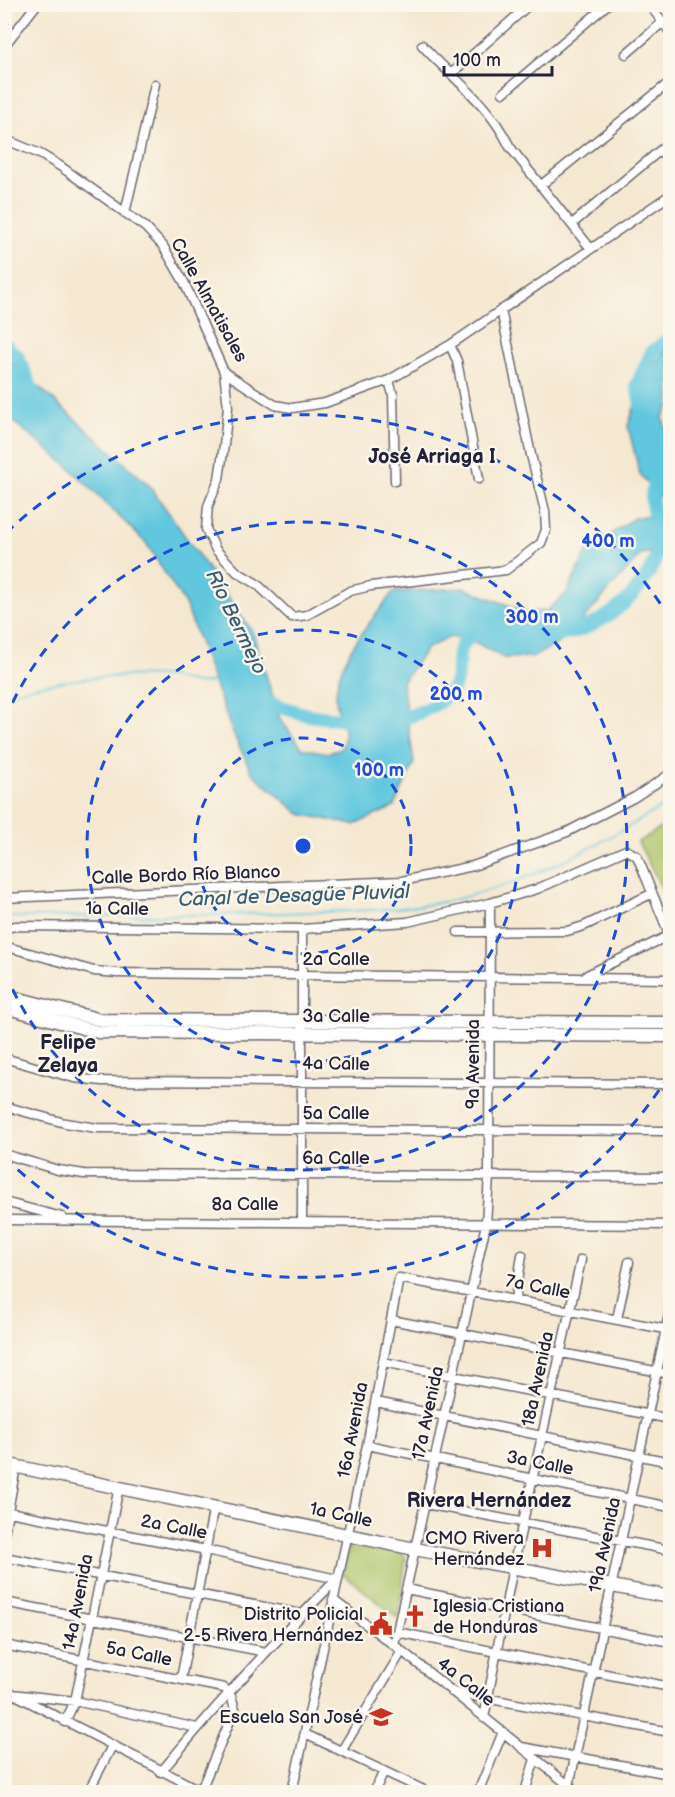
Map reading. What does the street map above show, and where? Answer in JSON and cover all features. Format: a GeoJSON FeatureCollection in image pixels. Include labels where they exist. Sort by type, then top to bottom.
{"type":"FeatureCollection","features":[{"type":"Feature","properties":{"kind":"street"},"geometry":{"type":"LineString","coordinates":[[4,46],[37,4]]}},
{"type":"Feature","properties":{"kind":"street"},"geometry":{"type":"LineString","coordinates":[[452,73],[530,4]]}},
{"type":"Feature","properties":{"kind":"street"},"geometry":{"type":"LineString","coordinates":[[503,93],[608,4]]}},
{"type":"Feature","properties":{"kind":"street"},"geometry":{"type":"LineString","coordinates":[[649,4],[670,32]]}},
{"type":"Feature","properties":{"kind":"street"},"geometry":{"type":"LineString","coordinates":[[626,54],[663,22]]}},
{"type":"Feature","properties":{"kind":"street"},"geometry":{"type":"LineString","coordinates":[[422,45],[487,110],[510,147],[591,249]]}},
{"type":"Feature","properties":{"kind":"street"},"geometry":{"type":"LineString","coordinates":[[540,186],[670,82]]}},
{"type":"Feature","properties":{"kind":"street"},"geometry":{"type":"LineString","coordinates":[[126,213],[155,84]]}},
{"type":"Feature","properties":{"kind":"street","name":"Calle Almatisales"},"geometry":{"type":"LineString","coordinates":[[4,140],[50,160],[145,227],[163,246],[184,282],[224,372],[275,405],[292,408],[325,403],[389,380],[450,345],[670,195]]}},
{"type":"Feature","properties":{"kind":"street"},"geometry":{"type":"LineString","coordinates":[[572,224],[670,142]]}},
{"type":"Feature","properties":{"kind":"street"},"geometry":{"type":"LineString","coordinates":[[224,372],[228,407],[224,445],[219,479],[208,506],[206,529],[216,550],[237,572],[272,597],[285,612],[298,617],[307,615],[350,591],[371,586],[506,570],[540,543],[546,530],[545,511],[501,310]]}},
{"type":"Feature","properties":{"kind":"street"},"geometry":{"type":"LineString","coordinates":[[450,345],[457,361],[479,479]]}},
{"type":"Feature","properties":{"kind":"street"},"geometry":{"type":"LineString","coordinates":[[389,380],[393,395],[395,481]]}},
{"type":"Feature","properties":{"kind":"street","name":"Calle Bordo Río Blanco"},"geometry":{"type":"LineString","coordinates":[[4,898],[402,881],[473,866],[567,832],[635,797],[670,774]]}},
{"type":"Feature","properties":{"kind":"street","name":"1a Calle"},"geometry":{"type":"LineString","coordinates":[[4,928],[28,926],[302,929],[407,922],[490,903],[537,889],[626,850],[637,856],[670,935]]}},
{"type":"Feature","properties":{"kind":"street"},"geometry":{"type":"LineString","coordinates":[[458,932],[567,931],[584,926],[651,894]]}},
{"type":"Feature","properties":{"kind":"street","name":"9a Avenida"},"geometry":{"type":"LineString","coordinates":[[486,1224],[489,1176],[490,903]]}},
{"type":"Feature","properties":{"kind":"street"},"geometry":{"type":"LineString","coordinates":[[302,929],[302,1221]]}},
{"type":"Feature","properties":{"kind":"street"},"geometry":{"type":"LineString","coordinates":[[584,977],[670,935]]}},
{"type":"Feature","properties":{"kind":"street","name":"2a Calle"},"geometry":{"type":"LineString","coordinates":[[4,946],[117,974],[670,979]]}},
{"type":"Feature","properties":{"kind":"street","name":"3a Calle"},"geometry":{"type":"LineString","coordinates":[[4,995],[100,1020],[302,1028]]}},
{"type":"Feature","properties":{"kind":"street","name":"3a Calle"},"geometry":{"type":"LineString","coordinates":[[4,1007],[98,1032],[302,1028],[490,1029],[670,1036]]}},
{"type":"Feature","properties":{"kind":"street","name":"3a Calle"},"geometry":{"type":"LineString","coordinates":[[490,1029],[670,1023]]}},
{"type":"Feature","properties":{"kind":"street","name":"4a Calle"},"geometry":{"type":"LineString","coordinates":[[4,1058],[74,1078],[102,1081],[302,1080],[670,1084]]}},
{"type":"Feature","properties":{"kind":"street","name":"5a Calle"},"geometry":{"type":"LineString","coordinates":[[4,1106],[65,1123],[97,1128],[670,1131]]}},
{"type":"Feature","properties":{"kind":"street","name":"6a Calle"},"geometry":{"type":"LineString","coordinates":[[4,1154],[58,1170],[84,1174],[670,1177]]}},
{"type":"Feature","properties":{"kind":"street"},"geometry":{"type":"LineString","coordinates":[[4,1202],[75,1220]]}},
{"type":"Feature","properties":{"kind":"street","name":"8a Calle"},"geometry":{"type":"LineString","coordinates":[[4,1220],[670,1225]]}},
{"type":"Feature","properties":{"kind":"street","name":"17a Avenida"},"geometry":{"type":"LineString","coordinates":[[394,1645],[486,1224]]}},
{"type":"Feature","properties":{"kind":"street"},"geometry":{"type":"LineString","coordinates":[[515,1300],[522,1255]]}},
{"type":"Feature","properties":{"kind":"street","name":"18a Avenida"},"geometry":{"type":"LineString","coordinates":[[484,1718],[513,1567],[581,1260]]}},
{"type":"Feature","properties":{"kind":"street"},"geometry":{"type":"LineString","coordinates":[[617,1319],[629,1262]]}},
{"type":"Feature","properties":{"kind":"street","name":"7a Calle"},"geometry":{"type":"LineString","coordinates":[[399,1278],[669,1329]]}},
{"type":"Feature","properties":{"kind":"street","name":"16a Avenida"},"geometry":{"type":"LineString","coordinates":[[337,1579],[376,1402],[399,1278]]}},
{"type":"Feature","properties":{"kind":"street","name":"19a Avenida"},"geometry":{"type":"LineString","coordinates":[[569,1786],[669,1329],[670,1310]]}},
{"type":"Feature","properties":{"kind":"street"},"geometry":{"type":"LineString","coordinates":[[391,1320],[670,1374]]}},
{"type":"Feature","properties":{"kind":"street"},"geometry":{"type":"LineString","coordinates":[[383,1362],[670,1419]]}},
{"type":"Feature","properties":{"kind":"street"},"geometry":{"type":"LineString","coordinates":[[376,1402],[670,1462]]}},
{"type":"Feature","properties":{"kind":"street","name":"3a Calle"},"geometry":{"type":"LineString","coordinates":[[367,1445],[670,1507]]}},
{"type":"Feature","properties":{"kind":"street"},"geometry":{"type":"LineString","coordinates":[[4,1534],[10,1465]]}},
{"type":"Feature","properties":{"kind":"street","name":"1a Calle"},"geometry":{"type":"LineString","coordinates":[[10,1465],[415,1549],[670,1597]]}},
{"type":"Feature","properties":{"kind":"street","name":"14a Avenida"},"geometry":{"type":"LineString","coordinates":[[65,1722],[75,1701],[99,1575],[119,1487]]}},
{"type":"Feature","properties":{"kind":"street"},"geometry":{"type":"LineString","coordinates":[[425,1504],[670,1550]]}},
{"type":"Feature","properties":{"kind":"street"},"geometry":{"type":"LineString","coordinates":[[181,1679],[214,1506]]}},
{"type":"Feature","properties":{"kind":"street","name":"2a Calle"},"geometry":{"type":"LineString","coordinates":[[6,1512],[206,1550],[337,1579]]}},
{"type":"Feature","properties":{"kind":"street"},"geometry":{"type":"LineString","coordinates":[[4,1557],[301,1614]]}},
{"type":"Feature","properties":{"kind":"street"},"geometry":{"type":"LineString","coordinates":[[292,1792],[337,1579]]}},
{"type":"Feature","properties":{"kind":"street"},"geometry":{"type":"LineString","coordinates":[[161,1772],[197,1728],[266,1652],[337,1579]]}},
{"type":"Feature","properties":{"kind":"street"},"geometry":{"type":"LineString","coordinates":[[406,1589],[670,1642]]}},
{"type":"Feature","properties":{"kind":"street","name":"4a Calle"},"geometry":{"type":"LineString","coordinates":[[333,1600],[402,1651],[448,1691],[577,1792]]}},
{"type":"Feature","properties":{"kind":"street"},"geometry":{"type":"LineString","coordinates":[[4,1602],[266,1652]]}},
{"type":"Feature","properties":{"kind":"street"},"geometry":{"type":"LineString","coordinates":[[397,1632],[670,1687]]}},
{"type":"Feature","properties":{"kind":"street","name":"5a Calle"},"geometry":{"type":"LineString","coordinates":[[4,1645],[224,1688],[230,1693]]}},
{"type":"Feature","properties":{"kind":"street"},"geometry":{"type":"LineString","coordinates":[[342,1750],[402,1651]]}},
{"type":"Feature","properties":{"kind":"street"},"geometry":{"type":"LineString","coordinates":[[8,1691],[201,1792],[235,1709],[230,1693]]}},
{"type":"Feature","properties":{"kind":"street"},"geometry":{"type":"LineString","coordinates":[[8,1691],[75,1701],[197,1728]]}},
{"type":"Feature","properties":{"kind":"street"},"geometry":{"type":"LineString","coordinates":[[4,1709],[8,1691]]}},
{"type":"Feature","properties":{"kind":"street"},"geometry":{"type":"LineString","coordinates":[[448,1691],[670,1732]]}},
{"type":"Feature","properties":{"kind":"street"},"geometry":{"type":"LineString","coordinates":[[478,1792],[503,1732]]}},
{"type":"Feature","properties":{"kind":"street"},"geometry":{"type":"LineString","coordinates":[[305,1734],[428,1792]]}},
{"type":"Feature","properties":{"kind":"street"},"geometry":{"type":"LineString","coordinates":[[88,1792],[112,1746]]}},
{"type":"Feature","properties":{"kind":"street"},"geometry":{"type":"LineString","coordinates":[[521,1747],[670,1774]]}},
{"type":"Feature","properties":{"kind":"street"},"geometry":{"type":"LineString","coordinates":[[525,1792],[535,1760]]}},
{"type":"Feature","properties":{"kind":"street"},"geometry":{"type":"LineString","coordinates":[[374,1792],[384,1771]]}},
{"type":"Feature","properties":{"kind":"green space"},"geometry":{"type":"Polygon","coordinates":[[[670,822],[670,905],[638,842],[670,822]]]}},
{"type":"Feature","properties":{"kind":"green space"},"geometry":{"type":"Polygon","coordinates":[[[351,1540],[402,1553],[406,1558],[398,1618],[343,1574],[351,1540]]]}},
{"type":"Feature","properties":{"kind":"water"},"geometry":{"type":"Polygon","coordinates":[[[670,346],[670,406],[663,416],[670,455],[670,550],[641,554],[566,639],[533,657],[504,658],[473,641],[450,637],[427,648],[402,682],[414,763],[394,807],[354,825],[300,814],[252,773],[232,731],[186,606],[146,543],[69,467],[5,415],[5,357],[149,485],[252,631],[280,719],[302,748],[328,753],[342,748],[344,739],[343,725],[336,702],[338,680],[343,666],[357,640],[393,592],[464,588],[526,612],[546,611],[566,594],[587,552],[634,518],[669,511],[668,503],[640,475],[628,426],[645,374],[670,346]]]}},
{"type":"Feature","properties":{"kind":"waterway","name":"Río Bermejo"},"geometry":{"type":"LineString","coordinates":[[642,409],[637,385],[652,352],[670,338]]}},
{"type":"Feature","properties":{"kind":"waterway","name":"Río Bermejo"},"geometry":{"type":"LineString","coordinates":[[4,344],[18,357],[33,392]]}},
{"type":"Feature","properties":{"kind":"waterway","name":"Río Bermejo"},"geometry":{"type":"LineString","coordinates":[[557,635],[592,625],[609,615],[624,603],[648,573],[661,538],[661,530],[652,503],[655,471]]}},
{"type":"Feature","properties":{"kind":"waterway","name":"Río Bermejo"},"geometry":{"type":"LineString","coordinates":[[392,722],[429,708],[446,696],[456,680],[461,647],[480,630]]}},
{"type":"Feature","properties":{"kind":"waterway"},"geometry":{"type":"LineString","coordinates":[[4,695],[40,685],[102,677],[160,676],[201,683],[215,681]]}},
{"type":"Feature","properties":{"kind":"waterway","name":"Río Bermejo"},"geometry":{"type":"LineString","coordinates":[[259,697],[284,708],[307,714],[358,720]]}},
{"type":"Feature","properties":{"kind":"waterway","name":"Canal de Desagüe Pluvial"},"geometry":{"type":"LineString","coordinates":[[4,917],[212,915],[344,911],[427,905],[478,894],[536,873],[618,833],[670,802]]}},
{"type":"Feature","properties":{"kind":"place","name":"CMO Rivera Hernández"},"geometry":{"type":"Point","coordinates":[542,1548]}},
{"type":"Feature","properties":{"kind":"place","name":"Iglesia Cristiana de Honduras"},"geometry":{"type":"Point","coordinates":[415,1616]}},
{"type":"Feature","properties":{"kind":"place","name":"Distrito Policial 2-5 Rivera Hernández"},"geometry":{"type":"Point","coordinates":[381,1624]}},
{"type":"Feature","properties":{"kind":"place","name":"Escuela San José"},"geometry":{"type":"Point","coordinates":[381,1717]}},
{"type":"Feature","properties":{"kind":"district","name":"José Arriaga I"},"geometry":{"type":"Point","coordinates":[432,457]}},
{"type":"Feature","properties":{"kind":"district","name":"Felipe Zelaya"},"geometry":{"type":"Point","coordinates":[68,1054]}},
{"type":"Feature","properties":{"kind":"district","name":"Rivera Hernández"},"geometry":{"type":"Point","coordinates":[489,1501]}}]}
